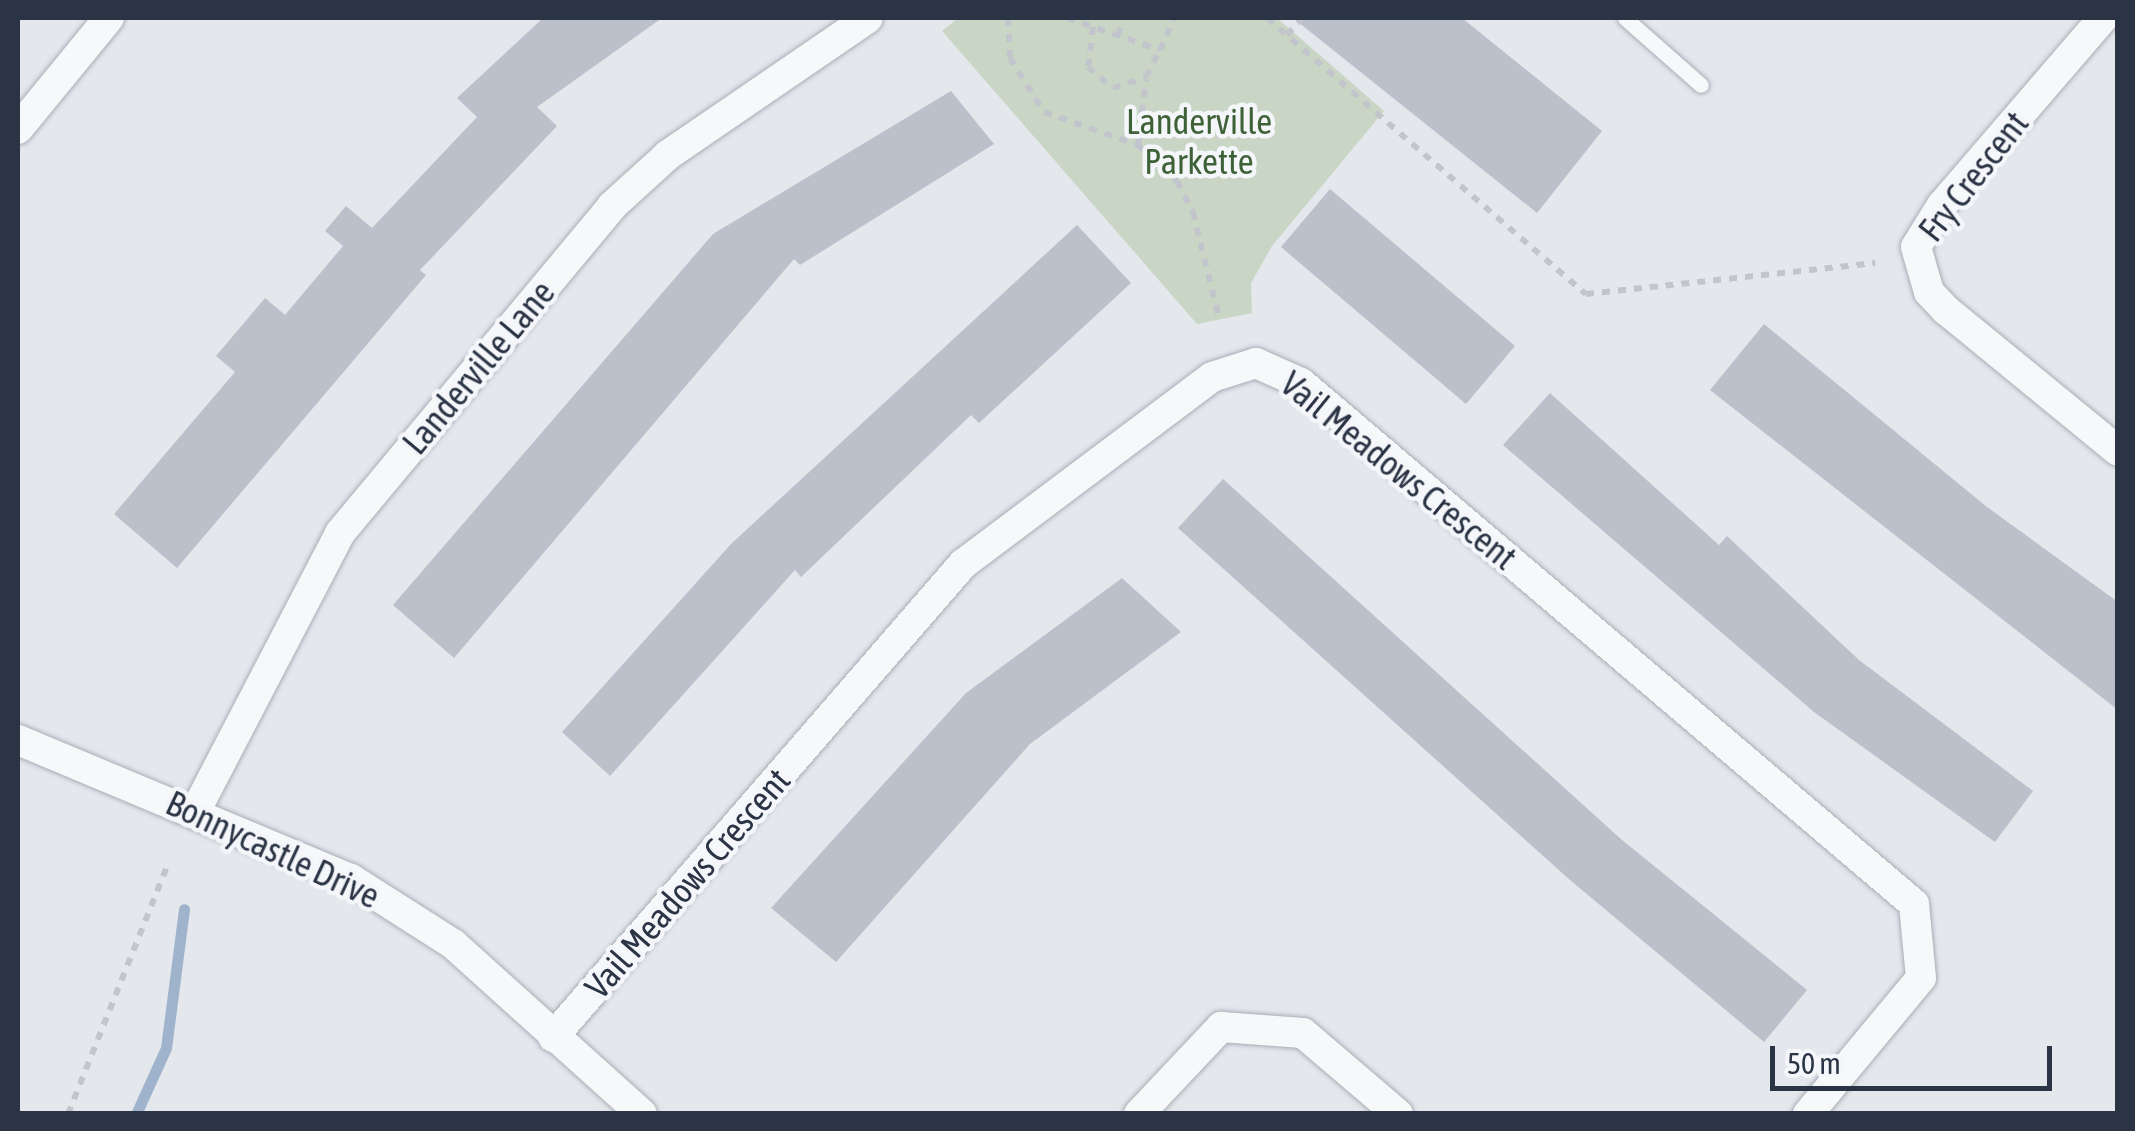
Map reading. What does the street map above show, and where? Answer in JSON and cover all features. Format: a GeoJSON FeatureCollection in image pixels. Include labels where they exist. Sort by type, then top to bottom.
{"type":"FeatureCollection","features":[{"type":"Feature","properties":{"kind":"street"},"geometry":{"type":"LineString","coordinates":[[18,129],[110,18]]}},
{"type":"Feature","properties":{"kind":"street","name":"Landerville Lane"},"geometry":{"type":"LineString","coordinates":[[196,810],[340,534],[612,206],[668,155],[868,18]]}},
{"type":"Feature","properties":{"kind":"street","name":"Fry Crescent"},"geometry":{"type":"LineString","coordinates":[[2102,18],[1942,205],[1916,247],[1929,292],[1946,310],[2118,452]]}},
{"type":"Feature","properties":{"kind":"street","name":"Vail Meadows Crescent"},"geometry":{"type":"LineString","coordinates":[[553,1037],[963,564],[1212,377],[1256,363],[1301,383],[1914,904],[1922,978],[1808,1114]]}},
{"type":"Feature","properties":{"kind":"street","name":"Bonnycastle Drive"},"geometry":{"type":"LineString","coordinates":[[18,740],[196,810],[351,878],[453,944],[642,1114]]}},
{"type":"Feature","properties":{"kind":"street"},"geometry":{"type":"LineString","coordinates":[[1139,1114],[1221,1027],[1302,1032],[1398,1114]]}},
{"type":"Feature","properties":{"kind":"lane"},"geometry":{"type":"LineString","coordinates":[[1625,18],[1701,85]]}},
{"type":"Feature","properties":{"kind":"path"},"geometry":{"type":"LineString","coordinates":[[1008,18],[1010,58],[1044,112],[1138,145],[1165,165],[1193,212],[1219,318]]}},
{"type":"Feature","properties":{"kind":"path"},"geometry":{"type":"LineString","coordinates":[[1067,18],[1160,50]]}},
{"type":"Feature","properties":{"kind":"path"},"geometry":{"type":"LineString","coordinates":[[1118,35],[1124,18]]}},
{"type":"Feature","properties":{"kind":"path"},"geometry":{"type":"LineString","coordinates":[[1138,145],[1146,78],[1174,18]]}},
{"type":"Feature","properties":{"kind":"path"},"geometry":{"type":"LineString","coordinates":[[1267,18],[1586,294],[1875,263]]}},
{"type":"Feature","properties":{"kind":"path"},"geometry":{"type":"LineString","coordinates":[[1288,35],[1302,18]]}},
{"type":"Feature","properties":{"kind":"path"},"geometry":{"type":"LineString","coordinates":[[1093,27],[1086,48],[1094,77],[1112,88],[1146,78]]}},
{"type":"Feature","properties":{"kind":"path"},"geometry":{"type":"LineString","coordinates":[[68,1114],[169,861]]}},
{"type":"Feature","properties":{"kind":"green space","name":"Landerville Parkette"},"geometry":{"type":"Polygon","coordinates":[[[958,18],[1277,18],[1384,111],[1272,246],[1251,283],[1252,313],[1197,324],[942,31],[958,18]]]}},
{"type":"Feature","properties":{"kind":"building"},"geometry":{"type":"Polygon","coordinates":[[[543,18],[662,18],[537,107],[557,126],[420,270],[426,275],[177,568],[114,514],[235,372],[216,356],[265,298],[285,315],[343,246],[325,231],[346,206],[372,228],[477,117],[457,98],[543,18]]]}},
{"type":"Feature","properties":{"kind":"building"},"geometry":{"type":"Polygon","coordinates":[[[1293,18],[1462,18],[1602,131],[1537,213],[1293,18]]]}},
{"type":"Feature","properties":{"kind":"building"},"geometry":{"type":"Polygon","coordinates":[[[951,91],[994,144],[800,265],[794,259],[454,658],[393,605],[713,234],[951,91]]]}},
{"type":"Feature","properties":{"kind":"building"},"geometry":{"type":"Polygon","coordinates":[[[1330,189],[1515,346],[1466,404],[1281,247],[1330,189]]]}},
{"type":"Feature","properties":{"kind":"building"},"geometry":{"type":"Polygon","coordinates":[[[1077,225],[1131,283],[979,423],[971,415],[801,577],[795,570],[610,776],[562,732],[731,544],[1077,225]]]}},
{"type":"Feature","properties":{"kind":"building"},"geometry":{"type":"Polygon","coordinates":[[[1764,324],[1987,507],[2118,602],[2118,710],[1710,390],[1764,324]]]}},
{"type":"Feature","properties":{"kind":"building"},"geometry":{"type":"Polygon","coordinates":[[[1550,393],[1719,545],[1727,536],[1859,660],[2033,791],[1995,842],[1814,712],[1503,445],[1550,393]]]}},
{"type":"Feature","properties":{"kind":"building"},"geometry":{"type":"Polygon","coordinates":[[[1223,479],[1622,840],[1807,990],[1764,1042],[1570,880],[1178,528],[1223,479]]]}},
{"type":"Feature","properties":{"kind":"building"},"geometry":{"type":"Polygon","coordinates":[[[1122,578],[1181,632],[1030,744],[836,962],[771,908],[966,693],[1122,578]]]}},
{"type":"Feature","properties":{"kind":"waterway"},"geometry":{"type":"LineString","coordinates":[[136,1114],[166,1048],[184,909]]}}]}
